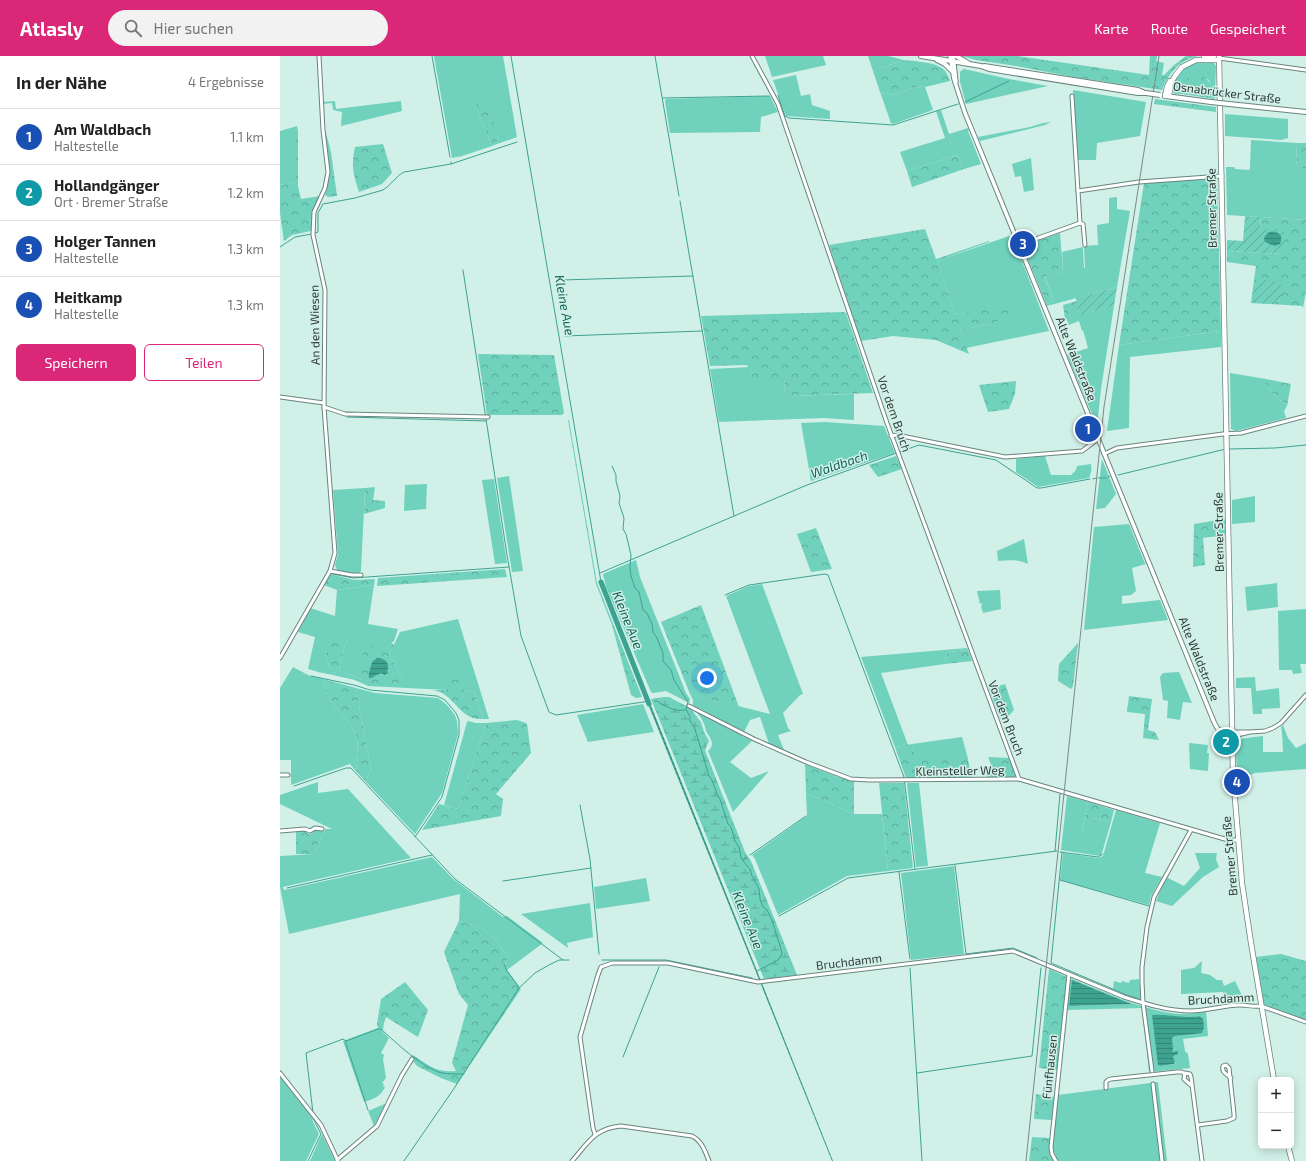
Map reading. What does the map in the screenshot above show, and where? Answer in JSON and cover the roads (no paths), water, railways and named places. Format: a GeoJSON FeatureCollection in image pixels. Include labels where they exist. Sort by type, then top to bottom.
{"type":"FeatureCollection","features":[{"type":"Feature","properties":{"kind":"main road","name":"Osnabrücker Straße"},"geometry":{"type":"LineString","coordinates":[[921,56],[964,64],[990,66],[1138,90],[1165,96],[1306,112]]}},
{"type":"Feature","properties":{"kind":"main road"},"geometry":{"type":"LineString","coordinates":[[956,56],[972,65]]}},
{"type":"Feature","properties":{"kind":"main road"},"geometry":{"type":"LineString","coordinates":[[1165,96],[1175,76],[1182,67],[1196,60],[1218,57]]}},
{"type":"Feature","properties":{"kind":"main road","name":"Bremer Straße"},"geometry":{"type":"LineString","coordinates":[[1218,57],[1222,176],[1233,775],[1242,883],[1273,1077]]}},
{"type":"Feature","properties":{"kind":"main road"},"geometry":{"type":"LineString","coordinates":[[933,58],[945,64],[954,71]]}},
{"type":"Feature","properties":{"kind":"main road"},"geometry":{"type":"LineString","coordinates":[[1289,1149],[1292,1161]]}},
{"type":"Feature","properties":{"kind":"street","name":"An den Wiesen"},"geometry":{"type":"LineString","coordinates":[[280,658],[330,570],[335,553],[324,405],[325,290],[313,233],[314,212],[325,188],[328,172],[322,122],[319,56]]}},
{"type":"Feature","properties":{"kind":"street","name":"Vor dem Bruch"},"geometry":{"type":"LineString","coordinates":[[752,56],[778,104],[891,436],[1019,779]]}},
{"type":"Feature","properties":{"kind":"street","name":"Alte Waldstraße"},"geometry":{"type":"LineString","coordinates":[[941,60],[948,56],[952,61]]}},
{"type":"Feature","properties":{"kind":"street","name":"Alte Waldstraße"},"geometry":{"type":"LineString","coordinates":[[953,56],[952,61],[962,103],[1217,729],[1223,735],[1233,734]]}},
{"type":"Feature","properties":{"kind":"street"},"geometry":{"type":"LineString","coordinates":[[1218,57],[1306,70]]}},
{"type":"Feature","properties":{"kind":"street"},"geometry":{"type":"LineString","coordinates":[[954,71],[958,66],[964,64]]}},
{"type":"Feature","properties":{"kind":"street"},"geometry":{"type":"LineString","coordinates":[[1072,96],[1080,223],[1083,224],[1085,245]]}},
{"type":"Feature","properties":{"kind":"street"},"geometry":{"type":"LineString","coordinates":[[1078,191],[1139,182],[1222,176]]}},
{"type":"Feature","properties":{"kind":"street"},"geometry":{"type":"LineString","coordinates":[[1019,245],[1080,223]]}},
{"type":"Feature","properties":{"kind":"street"},"geometry":{"type":"LineString","coordinates":[[280,397],[324,405],[345,414],[486,417]]}},
{"type":"Feature","properties":{"kind":"street"},"geometry":{"type":"LineString","coordinates":[[1104,454],[1117,448],[1241,433],[1306,416]]}},
{"type":"Feature","properties":{"kind":"street"},"geometry":{"type":"LineString","coordinates":[[891,436],[897,435],[1005,457],[1082,451],[1098,439]]}},
{"type":"Feature","properties":{"kind":"street"},"geometry":{"type":"LineString","coordinates":[[330,570],[352,575],[361,575]]}},
{"type":"Feature","properties":{"kind":"street"},"geometry":{"type":"LineString","coordinates":[[1233,734],[1265,731],[1273,728],[1280,723],[1306,695]]}},
{"type":"Feature","properties":{"kind":"street","name":"Kleinsteller Weg"},"geometry":{"type":"LineString","coordinates":[[689,706],[754,739],[840,775],[852,778],[869,780],[1019,779],[1190,830],[1228,840],[1238,840]]}},
{"type":"Feature","properties":{"kind":"street"},"geometry":{"type":"LineString","coordinates":[[280,775],[288,775]]}},
{"type":"Feature","properties":{"kind":"street"},"geometry":{"type":"LineString","coordinates":[[280,831],[305,829],[310,831],[315,828],[322,829]]}},
{"type":"Feature","properties":{"kind":"street"},"geometry":{"type":"LineString","coordinates":[[1152,1071],[1143,1003],[1142,967],[1144,948],[1154,897],[1190,830]]}},
{"type":"Feature","properties":{"kind":"street","name":"Bruchdamm"},"geometry":{"type":"LineString","coordinates":[[595,1134],[580,1037],[601,967],[612,963],[659,963],[764,982],[1007,951],[1016,952],[1124,997],[1143,1003],[1174,1010],[1192,1011],[1241,1005],[1255,1007],[1261,1006],[1306,1022]]}},
{"type":"Feature","properties":{"kind":"street","name":"Fünfhausen"},"geometry":{"type":"LineString","coordinates":[[1056,1161],[1052,1154],[1051,1147],[1069,974]]}},
{"type":"Feature","properties":{"kind":"street"},"geometry":{"type":"LineString","coordinates":[[280,1072],[321,1125],[338,1161],[377,1126],[402,1074],[412,1059]]}},
{"type":"Feature","properties":{"kind":"street"},"geometry":{"type":"LineString","coordinates":[[1106,1088],[1106,1082],[1111,1079],[1177,1072],[1182,1072],[1185,1074],[1188,1073],[1191,1076],[1202,1161]]}},
{"type":"Feature","properties":{"kind":"street"},"geometry":{"type":"LineString","coordinates":[[1185,1074],[1184,1079],[1192,1086]]}},
{"type":"Feature","properties":{"kind":"street"},"geometry":{"type":"LineString","coordinates":[[1198,1125],[1227,1121],[1234,1118],[1230,1078]]}},
{"type":"Feature","properties":{"kind":"street"},"geometry":{"type":"LineString","coordinates":[[1153,1084],[1162,1161]]}},
{"type":"Feature","properties":{"kind":"street"},"geometry":{"type":"LineString","coordinates":[[572,1161],[595,1134],[612,1127],[621,1126],[692,1136],[698,1139],[701,1143],[709,1161]]}},
{"type":"Feature","properties":{"kind":"waterway"},"geometry":{"type":"LineString","coordinates":[[432,56],[450,157]]}},
{"type":"Feature","properties":{"kind":"waterway","name":"Kleine Aue"},"geometry":{"type":"LineString","coordinates":[[511,56],[601,582]]}},
{"type":"Feature","properties":{"kind":"waterway"},"geometry":{"type":"LineString","coordinates":[[655,56],[679,196]]}},
{"type":"Feature","properties":{"kind":"waterway"},"geometry":{"type":"LineString","coordinates":[[965,102],[1009,81]]}},
{"type":"Feature","properties":{"kind":"waterway"},"geometry":{"type":"LineString","coordinates":[[778,95],[785,116],[789,118],[893,125],[958,104]]}},
{"type":"Feature","properties":{"kind":"waterway"},"geometry":{"type":"LineString","coordinates":[[663,98],[769,96]]}},
{"type":"Feature","properties":{"kind":"waterway"},"geometry":{"type":"LineString","coordinates":[[451,162],[451,164],[517,142]]}},
{"type":"Feature","properties":{"kind":"waterway"},"geometry":{"type":"LineString","coordinates":[[315,233],[318,232],[318,213],[323,204],[355,198],[383,190],[404,172],[451,164]]}},
{"type":"Feature","properties":{"kind":"waterway"},"geometry":{"type":"LineString","coordinates":[[680,201],[734,516]]}},
{"type":"Feature","properties":{"kind":"waterway"},"geometry":{"type":"LineString","coordinates":[[280,247],[295,237],[312,234]]}},
{"type":"Feature","properties":{"kind":"waterway"},"geometry":{"type":"LineString","coordinates":[[463,270],[521,636],[549,712],[556,715],[650,701]]}},
{"type":"Feature","properties":{"kind":"waterway"},"geometry":{"type":"LineString","coordinates":[[562,280],[693,276]]}},
{"type":"Feature","properties":{"kind":"waterway"},"geometry":{"type":"LineString","coordinates":[[565,336],[702,331]]}},
{"type":"Feature","properties":{"kind":"waterway"},"geometry":{"type":"LineString","coordinates":[[347,417],[486,421]]}},
{"type":"Feature","properties":{"kind":"waterway","name":"Waldbach"},"geometry":{"type":"LineString","coordinates":[[600,573],[807,485],[919,445],[996,460],[1037,488],[1090,479]]}},
{"type":"Feature","properties":{"kind":"waterway"},"geometry":{"type":"LineString","coordinates":[[1229,449],[1275,448],[1306,445]]}},
{"type":"Feature","properties":{"kind":"waterway"},"geometry":{"type":"LineString","coordinates":[[1118,475],[1226,449]]}},
{"type":"Feature","properties":{"kind":"waterway"},"geometry":{"type":"LineString","coordinates":[[612,466],[616,475],[620,496],[619,503],[624,518],[623,529],[626,534],[631,555],[631,576],[635,588],[639,592],[643,610],[647,613],[652,624],[653,632],[663,653],[663,661],[671,670],[674,680],[688,702],[686,709],[690,717],[690,721],[694,726],[709,776],[720,799],[735,841],[739,847],[741,858],[750,869],[759,889],[763,907],[767,910],[772,920],[781,949],[782,954],[778,960],[757,971]]}},
{"type":"Feature","properties":{"kind":"waterway","name":"Waldbach"},"geometry":{"type":"LineString","coordinates":[[1098,478],[1106,478]]}},
{"type":"Feature","properties":{"kind":"waterway"},"geometry":{"type":"LineString","coordinates":[[333,574],[353,578],[509,567]]}},
{"type":"Feature","properties":{"kind":"waterway"},"geometry":{"type":"LineString","coordinates":[[725,595],[749,585],[825,574],[828,575],[904,777],[915,869]]}},
{"type":"Feature","properties":{"kind":"waterway","name":"Kleine Aue"},"geometry":{"type":"LineString","coordinates":[[601,582],[649,704]]}},
{"type":"Feature","properties":{"kind":"waterway"},"geometry":{"type":"LineString","coordinates":[[311,676],[370,690],[437,696],[445,700],[456,713],[459,720],[459,735],[442,797],[415,837]]}},
{"type":"Feature","properties":{"kind":"waterway"},"geometry":{"type":"LineString","coordinates":[[655,701],[674,710],[685,710]]}},
{"type":"Feature","properties":{"kind":"waterway"},"geometry":{"type":"LineString","coordinates":[[294,786],[346,768],[351,768],[455,879],[563,960]]}},
{"type":"Feature","properties":{"kind":"waterway"},"geometry":{"type":"LineString","coordinates":[[1055,851],[1060,794]]}},
{"type":"Feature","properties":{"kind":"waterway"},"geometry":{"type":"LineString","coordinates":[[580,805],[590,859],[599,954]]}},
{"type":"Feature","properties":{"kind":"waterway"},"geometry":{"type":"LineString","coordinates":[[750,855],[806,816]]}},
{"type":"Feature","properties":{"kind":"waterway"},"geometry":{"type":"LineString","coordinates":[[779,916],[848,878],[1057,851]]}},
{"type":"Feature","properties":{"kind":"waterway"},"geometry":{"type":"LineString","coordinates":[[1060,852],[1098,857],[1103,854]]}},
{"type":"Feature","properties":{"kind":"waterway"},"geometry":{"type":"LineString","coordinates":[[1062,852],[1051,963],[1139,999]]}},
{"type":"Feature","properties":{"kind":"waterway"},"geometry":{"type":"LineString","coordinates":[[287,888],[432,855]]}},
{"type":"Feature","properties":{"kind":"waterway"},"geometry":{"type":"LineString","coordinates":[[743,860],[747,857]]}},
{"type":"Feature","properties":{"kind":"waterway"},"geometry":{"type":"LineString","coordinates":[[955,865],[966,954],[1013,948],[1037,958]]}},
{"type":"Feature","properties":{"kind":"waterway"},"geometry":{"type":"LineString","coordinates":[[503,881],[591,868]]}},
{"type":"Feature","properties":{"kind":"waterway"},"geometry":{"type":"LineString","coordinates":[[899,872],[910,959]]}},
{"type":"Feature","properties":{"kind":"waterway"},"geometry":{"type":"LineString","coordinates":[[1060,880],[1149,906]]}},
{"type":"Feature","properties":{"kind":"waterway"},"geometry":{"type":"LineString","coordinates":[[404,1161],[453,1090],[519,988],[535,973],[549,965],[559,960],[569,960]]}},
{"type":"Feature","properties":{"kind":"waterway"},"geometry":{"type":"LineString","coordinates":[[602,960],[666,960],[752,978]]}},
{"type":"Feature","properties":{"kind":"waterway"},"geometry":{"type":"LineString","coordinates":[[504,964],[507,971],[519,987]]}},
{"type":"Feature","properties":{"kind":"waterway"},"geometry":{"type":"LineString","coordinates":[[623,1057],[659,967]]}},
{"type":"Feature","properties":{"kind":"waterway"},"geometry":{"type":"LineString","coordinates":[[910,968],[922,1161]]}},
{"type":"Feature","properties":{"kind":"waterway"},"geometry":{"type":"LineString","coordinates":[[917,1073],[1032,1056],[1041,968]]}},
{"type":"Feature","properties":{"kind":"waterway"},"geometry":{"type":"LineString","coordinates":[[313,1113],[306,1053],[343,1039],[346,1041],[378,1029],[381,1029],[418,1061],[427,1066],[442,1073],[464,1074]]}},
{"type":"Feature","properties":{"kind":"waterway"},"geometry":{"type":"LineString","coordinates":[[346,1041],[368,1110]]}},
{"type":"Feature","properties":{"kind":"waterway"},"geometry":{"type":"LineString","coordinates":[[308,1161],[321,1134],[313,1118]]}},
{"type":"Feature","properties":{"kind":"railway"},"geometry":{"type":"LineString","coordinates":[[1026,1161],[1104,407],[1159,56]]}},
{"type":"Feature","properties":{"kind":"place","name":"Holger Tannen"},"geometry":{"type":"Point","coordinates":[1023,244]}},
{"type":"Feature","properties":{"kind":"place","name":"Am Waldbach"},"geometry":{"type":"Point","coordinates":[1088,429]}},
{"type":"Feature","properties":{"kind":"place","name":"Hollandgänger"},"geometry":{"type":"Point","coordinates":[1226,742]}},
{"type":"Feature","properties":{"kind":"place","name":"Heitkamp"},"geometry":{"type":"Point","coordinates":[1237,782]}}]}
